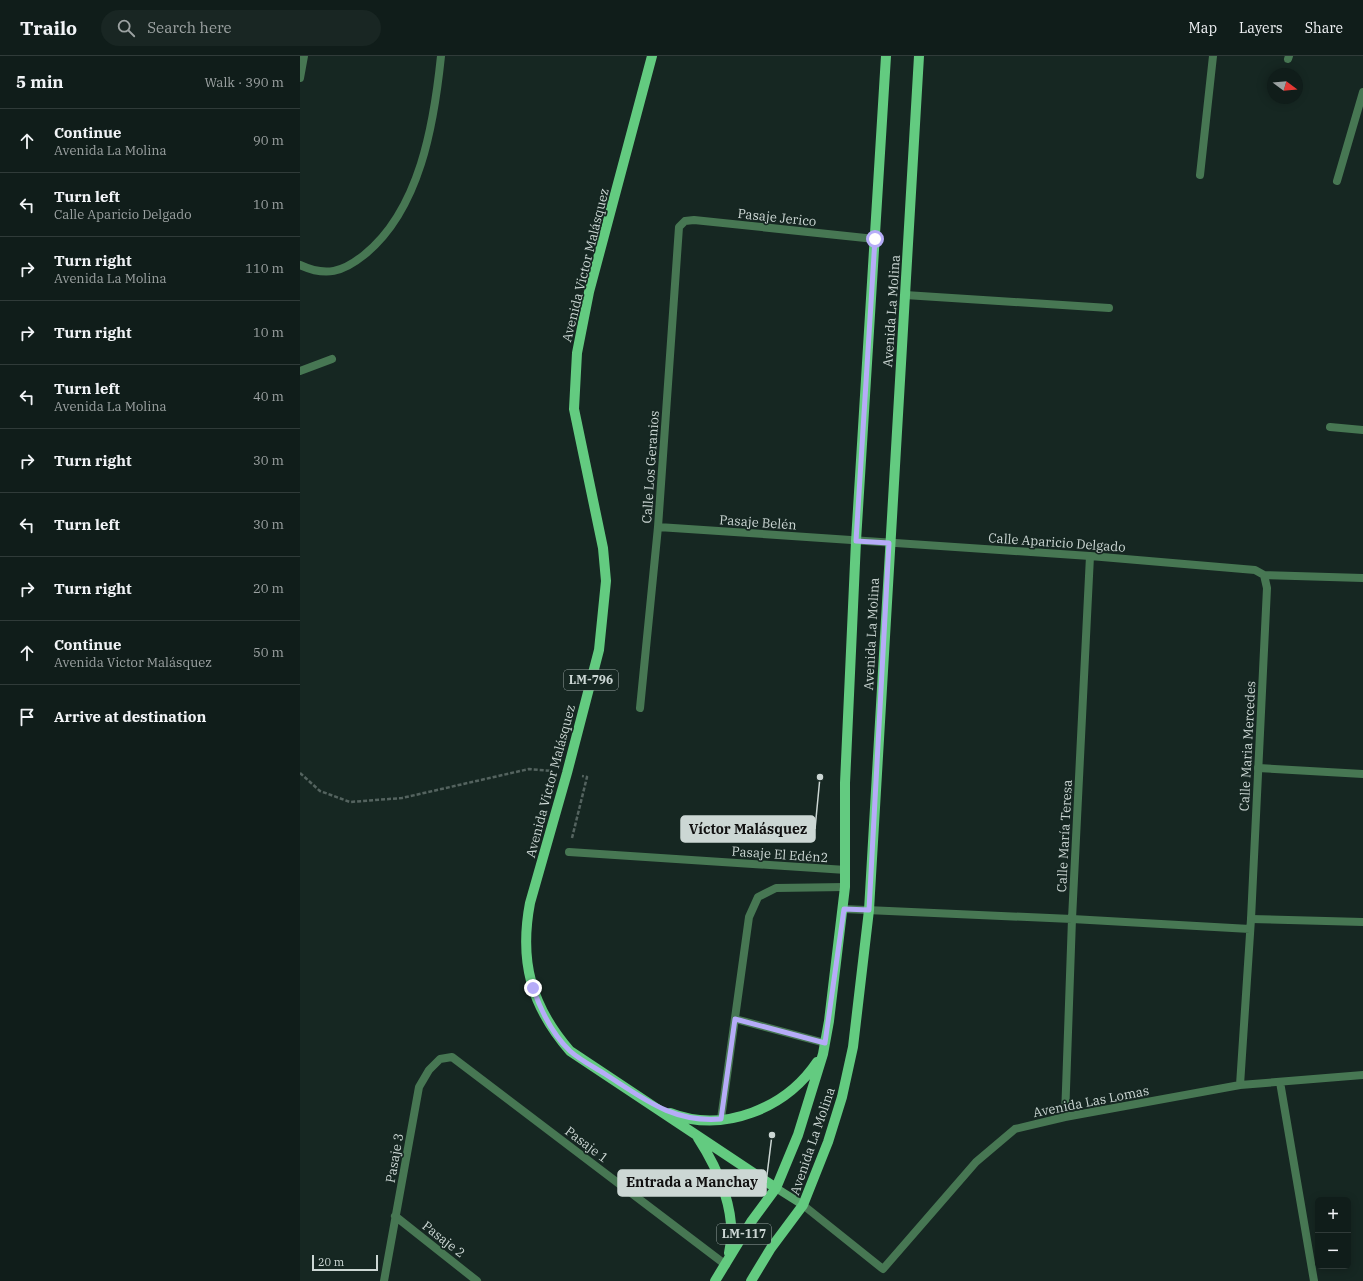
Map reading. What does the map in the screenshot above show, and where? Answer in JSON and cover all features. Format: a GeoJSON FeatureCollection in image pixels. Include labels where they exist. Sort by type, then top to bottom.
{"type":"FeatureCollection","features":[{"type":"Feature","properties":{"kind":"main road","name":"Avenida Victor Malásquez"},"geometry":{"type":"LineString","coordinates":[[652,56],[589,292],[577,353],[574,409],[603,548],[606,581],[599,650],[567,773],[530,902],[526,924],[525,946],[527,967],[535,994],[548,1022],[570,1051],[658,1108],[776,1188]]}},
{"type":"Feature","properties":{"kind":"main road","name":"Avenida La Molina"},"geometry":{"type":"LineString","coordinates":[[776,1188],[798,1135],[823,1054],[844,909],[846,887],[845,783],[856,541],[886,56]]}},
{"type":"Feature","properties":{"kind":"main road","name":"Avenida La Molina"},"geometry":{"type":"LineString","coordinates":[[803,1205],[828,1142],[844,1090],[853,1047],[869,910],[889,543],[919,56]]}},
{"type":"Feature","properties":{"kind":"main road"},"geometry":{"type":"LineString","coordinates":[[658,1108],[675,1115],[693,1119],[721,1119],[748,1115],[766,1108],[783,1098],[807,1076],[823,1054]]}},
{"type":"Feature","properties":{"kind":"main road"},"geometry":{"type":"LineString","coordinates":[[696,1135],[716,1171],[729,1216],[732,1241],[726,1265]]}},
{"type":"Feature","properties":{"kind":"main road","name":"LM-796"},"geometry":{"type":"LineString","coordinates":[[776,1188],[803,1205]]}},
{"type":"Feature","properties":{"kind":"main road","name":"LM-117"},"geometry":{"type":"LineString","coordinates":[[715,1281],[751,1222],[776,1188]]}},
{"type":"Feature","properties":{"kind":"main road","name":"LM-117"},"geometry":{"type":"LineString","coordinates":[[751,1281],[771,1248],[803,1205]]}},
{"type":"Feature","properties":{"kind":"street"},"geometry":{"type":"LineString","coordinates":[[300,78],[304,56]]}},
{"type":"Feature","properties":{"kind":"street"},"geometry":{"type":"LineString","coordinates":[[300,264],[308,268],[330,272],[350,266],[377,245],[400,213],[422,160],[436,106],[441,56]]}},
{"type":"Feature","properties":{"kind":"street"},"geometry":{"type":"LineString","coordinates":[[1200,175],[1213,56]]}},
{"type":"Feature","properties":{"kind":"street"},"geometry":{"type":"LineString","coordinates":[[1337,181],[1363,92]]}},
{"type":"Feature","properties":{"kind":"street","name":"Pasaje Jerico"},"geometry":{"type":"LineString","coordinates":[[679,227],[685,221],[694,220],[875,239]]}},
{"type":"Feature","properties":{"kind":"street","name":"Calle Los Geranios"},"geometry":{"type":"LineString","coordinates":[[640,708],[658,527],[679,227]]}},
{"type":"Feature","properties":{"kind":"street"},"geometry":{"type":"LineString","coordinates":[[905,295],[1109,308]]}},
{"type":"Feature","properties":{"kind":"street"},"geometry":{"type":"LineString","coordinates":[[300,371],[332,359]]}},
{"type":"Feature","properties":{"kind":"street"},"geometry":{"type":"LineString","coordinates":[[1330,427],[1363,430]]}},
{"type":"Feature","properties":{"kind":"street","name":"Pasaje Belén"},"geometry":{"type":"LineString","coordinates":[[658,527],[856,541]]}},
{"type":"Feature","properties":{"kind":"street","name":"Calle Aparicio Delgado"},"geometry":{"type":"LineString","coordinates":[[856,541],[1090,556],[1255,570],[1264,575]]}},
{"type":"Feature","properties":{"kind":"street","name":"Calle María Teresa"},"geometry":{"type":"LineString","coordinates":[[1065,1117],[1072,919],[1090,556]]}},
{"type":"Feature","properties":{"kind":"street"},"geometry":{"type":"LineString","coordinates":[[1264,575],[1363,578]]}},
{"type":"Feature","properties":{"kind":"street","name":"Calle Maria Mercedes"},"geometry":{"type":"LineString","coordinates":[[1240,1085],[1250,929],[1252,919],[1267,588],[1264,575]]}},
{"type":"Feature","properties":{"kind":"street"},"geometry":{"type":"LineString","coordinates":[[1258,768],[1363,774]]}},
{"type":"Feature","properties":{"kind":"street","name":"Pasaje El Edén2"},"geometry":{"type":"LineString","coordinates":[[569,852],[846,870]]}},
{"type":"Feature","properties":{"kind":"street"},"geometry":{"type":"LineString","coordinates":[[721,1119],[748,917],[758,897],[776,888],[846,887]]}},
{"type":"Feature","properties":{"kind":"street"},"geometry":{"type":"LineString","coordinates":[[844,909],[1072,919],[1250,929]]}},
{"type":"Feature","properties":{"kind":"street"},"geometry":{"type":"LineString","coordinates":[[1252,919],[1363,922]]}},
{"type":"Feature","properties":{"kind":"street"},"geometry":{"type":"LineString","coordinates":[[735,1019],[825,1043]]}},
{"type":"Feature","properties":{"kind":"street","name":"Pasaje 3"},"geometry":{"type":"LineString","coordinates":[[384,1281],[419,1087],[429,1070],[440,1059],[452,1057]]}},
{"type":"Feature","properties":{"kind":"street","name":"Pasaje 1"},"geometry":{"type":"LineString","coordinates":[[452,1057],[726,1265]]}},
{"type":"Feature","properties":{"kind":"street","name":"Avenida Las Lomas"},"geometry":{"type":"LineString","coordinates":[[803,1205],[883,1269],[976,1162],[1015,1129],[1065,1117],[1240,1085],[1363,1075]]}},
{"type":"Feature","properties":{"kind":"street"},"geometry":{"type":"LineString","coordinates":[[1280,1082],[1314,1281]]}},
{"type":"Feature","properties":{"kind":"street","name":"Pasaje 2"},"geometry":{"type":"LineString","coordinates":[[395,1216],[477,1281]]}},
{"type":"Feature","properties":{"kind":"path"},"geometry":{"type":"LineString","coordinates":[[300,773],[320,791],[350,802],[402,798],[529,769]]}},
{"type":"Feature","properties":{"kind":"place","name":"Víctor Malásquez"},"geometry":{"type":"Point","coordinates":[820,777]}},
{"type":"Feature","properties":{"kind":"place","name":"Entrada a Manchay"},"geometry":{"type":"Point","coordinates":[772,1135]}},
{"type":"Feature","properties":{"kind":"route"},"geometry":{"type":"LineString","coordinates":[[533,988],[539,1006],[548,1022],[570,1051],[658,1108],[675,1115],[693,1119],[721,1119],[735,1019],[825,1043],[830,1021],[844,909],[869,910],[889,543],[856,541],[875,239]]}}]}
